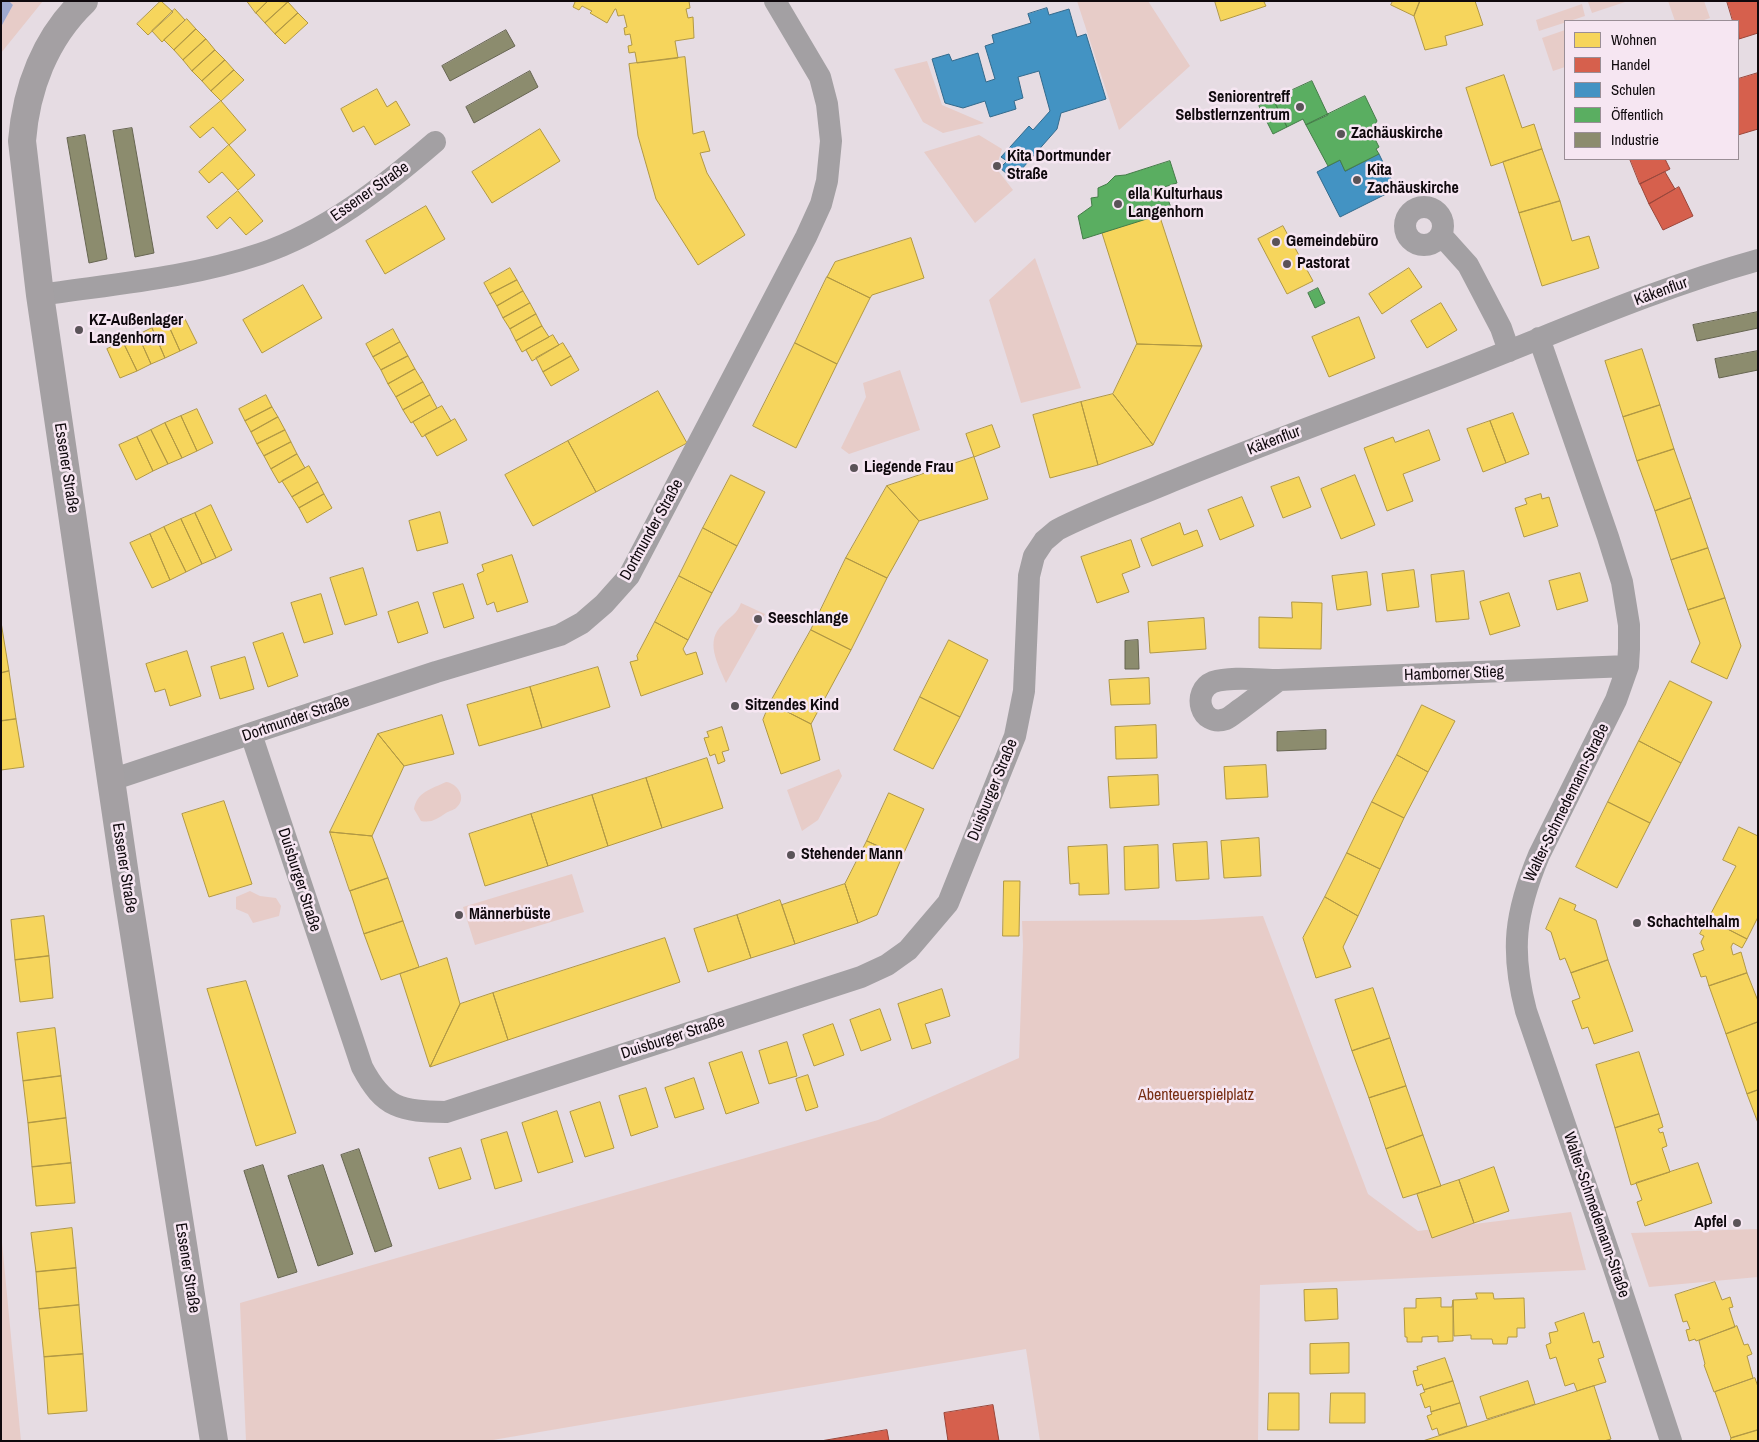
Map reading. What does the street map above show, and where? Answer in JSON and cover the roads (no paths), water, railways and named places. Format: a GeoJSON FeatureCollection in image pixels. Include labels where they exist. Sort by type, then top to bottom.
{"type":"FeatureCollection","features":[{"type":"Feature","properties":{"kind":"street","name":"Essener Straße"},"geometry":{"type":"LineString","coordinates":[[84,1],[50,44],[31,89],[24,116],[22,142],[40,295],[111,780],[214,1441]]}},
{"type":"Feature","properties":{"kind":"street","name":"Dortmunder Straße"},"geometry":{"type":"LineString","coordinates":[[111,780],[436,672],[560,634],[582,623],[604,604],[630,576],[806,237],[821,204],[827,181],[831,141],[827,104],[820,77],[774,1]]}},
{"type":"Feature","properties":{"kind":"street","name":"Essener Straße"},"geometry":{"type":"LineString","coordinates":[[40,295],[192,272],[260,254],[287,243],[331,220],[405,168],[435,142]]}},
{"type":"Feature","properties":{"kind":"street"},"geometry":{"type":"LineString","coordinates":[[1441,235],[1468,265],[1501,328],[1510,351]]}},
{"type":"Feature","properties":{"kind":"street","name":"Käkenflur"},"geometry":{"type":"LineString","coordinates":[[1044,541],[1057,530],[1070,523],[1230,458],[1669,288],[1758,260]]}},
{"type":"Feature","properties":{"kind":"street","name":"Walter-Schmedemann-Straße"},"geometry":{"type":"LineString","coordinates":[[1539,338],[1622,582],[1629,625],[1628,666],[1616,700],[1529,878],[1519,916],[1516,947],[1519,982],[1526,1011],[1671,1441]]}},
{"type":"Feature","properties":{"kind":"street","name":"Duisburger Straße"},"geometry":{"type":"LineString","coordinates":[[251,734],[366,1075],[382,1098],[405,1109],[446,1112],[861,977],[887,965],[908,950],[948,902],[1015,736],[1024,691],[1029,576],[1034,556],[1044,541]]}},
{"type":"Feature","properties":{"kind":"street","name":"Hamborner Stieg"},"geometry":{"type":"LineString","coordinates":[[1279,680],[1628,666]]}},
{"type":"Feature","properties":{"kind":"water"},"geometry":{"type":"Polygon","coordinates":[[[1,1],[9,1],[13,5],[1,27],[1,1]]]}},
{"type":"Feature","properties":{"kind":"place","name":"Seniorentreff Selbstlernzentrum"},"geometry":{"type":"Point","coordinates":[1300,107]}},
{"type":"Feature","properties":{"kind":"place","name":"Zachäuskirche"},"geometry":{"type":"Point","coordinates":[1341,134]}},
{"type":"Feature","properties":{"kind":"place","name":"Kita Dortmunder Straße"},"geometry":{"type":"Point","coordinates":[997,166]}},
{"type":"Feature","properties":{"kind":"place","name":"Kita Zachäuskirche"},"geometry":{"type":"Point","coordinates":[1357,180]}},
{"type":"Feature","properties":{"kind":"place","name":"ella Kulturhaus Langenhorn"},"geometry":{"type":"Point","coordinates":[1118,204]}},
{"type":"Feature","properties":{"kind":"place","name":"Gemeindebüro"},"geometry":{"type":"Point","coordinates":[1276,242]}},
{"type":"Feature","properties":{"kind":"place","name":"Pastorat"},"geometry":{"type":"Point","coordinates":[1287,264]}},
{"type":"Feature","properties":{"kind":"place","name":"KZ-Außenlager Langenhorn"},"geometry":{"type":"Point","coordinates":[79,330]}},
{"type":"Feature","properties":{"kind":"place","name":"Liegende Frau"},"geometry":{"type":"Point","coordinates":[854,468]}},
{"type":"Feature","properties":{"kind":"place","name":"Seeschlange"},"geometry":{"type":"Point","coordinates":[758,619]}},
{"type":"Feature","properties":{"kind":"place","name":"Sitzendes Kind"},"geometry":{"type":"Point","coordinates":[735,706]}},
{"type":"Feature","properties":{"kind":"place","name":"Stehender Mann"},"geometry":{"type":"Point","coordinates":[791,855]}},
{"type":"Feature","properties":{"kind":"place","name":"Männerbüste"},"geometry":{"type":"Point","coordinates":[459,915]}},
{"type":"Feature","properties":{"kind":"place","name":"Schachtelhalm"},"geometry":{"type":"Point","coordinates":[1637,923]}},
{"type":"Feature","properties":{"kind":"place","name":"Apfel"},"geometry":{"type":"Point","coordinates":[1737,1223]}},
{"type":"Feature","properties":{"kind":"park label","name":"Abenteuerspielplatz"},"geometry":{"type":"Point","coordinates":[1196,1096]}}]}
